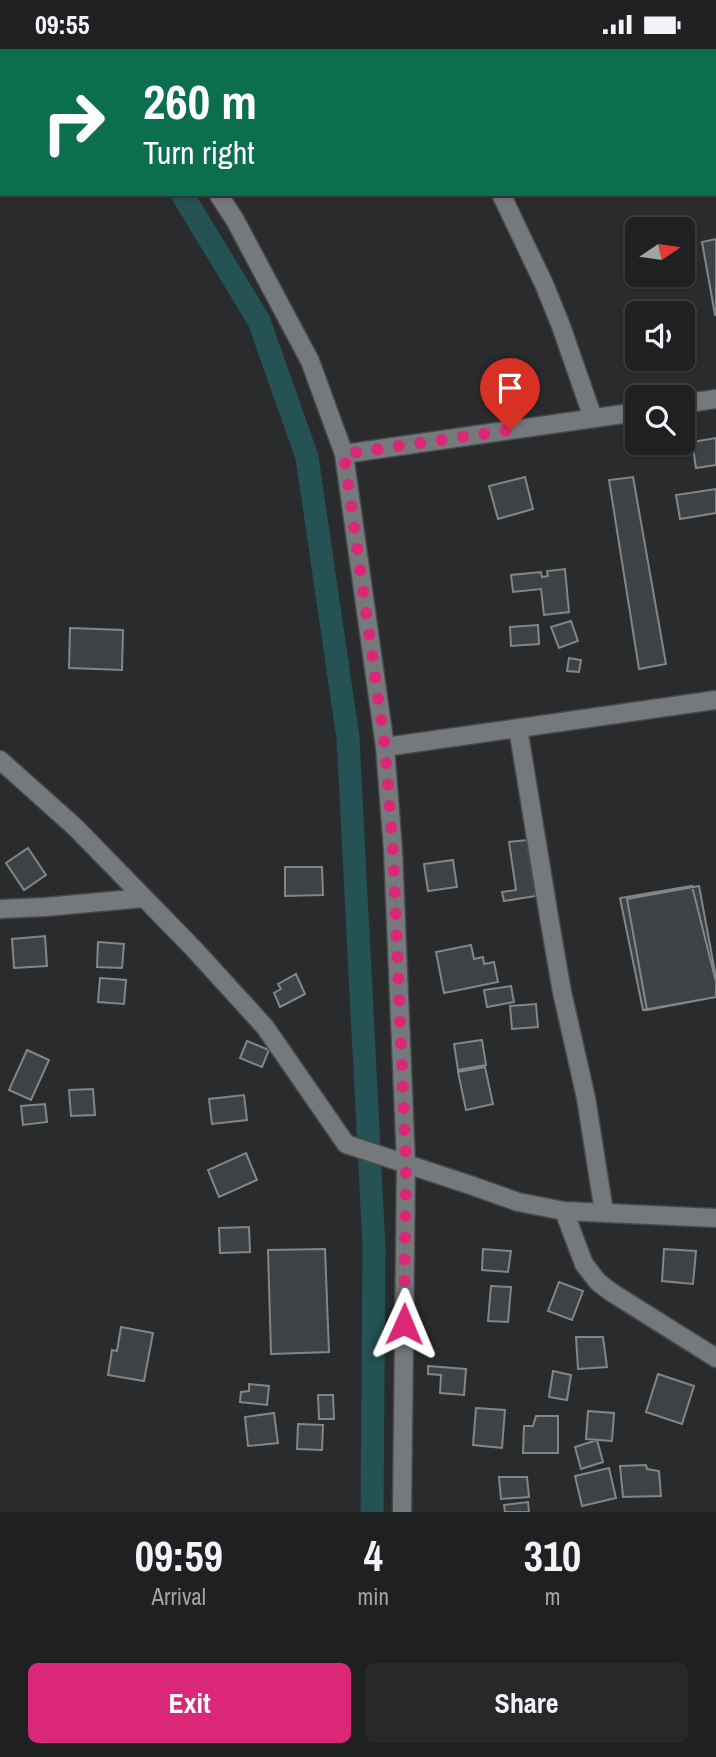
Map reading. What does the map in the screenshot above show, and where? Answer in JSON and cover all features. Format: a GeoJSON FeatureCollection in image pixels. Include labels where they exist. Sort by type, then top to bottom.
{"type":"FeatureCollection","features":[{"type":"Feature","properties":{"kind":"street"},"geometry":{"type":"LineString","coordinates":[[219,196],[235,220],[310,361],[344,454],[385,747],[393,851],[405,1163],[402,1512]]}},
{"type":"Feature","properties":{"kind":"street"},"geometry":{"type":"LineString","coordinates":[[502,196],[544,284],[593,418]]}},
{"type":"Feature","properties":{"kind":"street"},"geometry":{"type":"LineString","coordinates":[[695,402],[716,399]]}},
{"type":"Feature","properties":{"kind":"street"},"geometry":{"type":"LineString","coordinates":[[344,454],[625,414]]}},
{"type":"Feature","properties":{"kind":"street"},"geometry":{"type":"LineString","coordinates":[[385,747],[716,700]]}},
{"type":"Feature","properties":{"kind":"street"},"geometry":{"type":"LineString","coordinates":[[518,729],[552,937],[586,1098],[604,1212]]}},
{"type":"Feature","properties":{"kind":"street"},"geometry":{"type":"LineString","coordinates":[[0,760],[75,827],[194,949],[265,1027],[346,1144],[518,1202],[565,1211],[716,1218]]}},
{"type":"Feature","properties":{"kind":"street"},"geometry":{"type":"LineString","coordinates":[[0,909],[144,898]]}},
{"type":"Feature","properties":{"kind":"street"},"geometry":{"type":"LineString","coordinates":[[565,1211],[584,1264],[598,1282],[716,1358]]}},
{"type":"Feature","properties":{"kind":"building"},"geometry":{"type":"Polygon","coordinates":[[[716,239],[716,315],[715,315],[702,242],[716,239]]]}},
{"type":"Feature","properties":{"kind":"building"},"geometry":{"type":"Polygon","coordinates":[[[716,438],[716,465],[696,468],[695,442],[716,438]]]}},
{"type":"Feature","properties":{"kind":"building"},"geometry":{"type":"Polygon","coordinates":[[[525,477],[533,509],[498,519],[489,486],[525,477]]]}},
{"type":"Feature","properties":{"kind":"building"},"geometry":{"type":"Polygon","coordinates":[[[633,477],[666,664],[639,669],[609,480],[633,477]]]}},
{"type":"Feature","properties":{"kind":"building"},"geometry":{"type":"Polygon","coordinates":[[[716,489],[716,513],[680,519],[676,495],[716,489]]]}},
{"type":"Feature","properties":{"kind":"building"},"geometry":{"type":"Polygon","coordinates":[[[565,569],[569,612],[544,615],[541,589],[513,592],[511,575],[541,572],[542,577],[548,576],[547,571],[565,569]]]}},
{"type":"Feature","properties":{"kind":"building"},"geometry":{"type":"Polygon","coordinates":[[[571,621],[578,641],[559,648],[551,627],[571,621]]]}},
{"type":"Feature","properties":{"kind":"building"},"geometry":{"type":"Polygon","coordinates":[[[538,625],[539,644],[511,646],[510,627],[538,625]]]}},
{"type":"Feature","properties":{"kind":"building"},"geometry":{"type":"Polygon","coordinates":[[[70,628],[123,630],[122,670],[69,668],[70,628]]]}},
{"type":"Feature","properties":{"kind":"building"},"geometry":{"type":"Polygon","coordinates":[[[569,658],[581,660],[579,672],[567,671],[569,658]]]}},
{"type":"Feature","properties":{"kind":"building"},"geometry":{"type":"Polygon","coordinates":[[[527,840],[536,896],[504,901],[502,892],[516,890],[509,842],[527,840]]]}},
{"type":"Feature","properties":{"kind":"building"},"geometry":{"type":"Polygon","coordinates":[[[28,848],[46,875],[24,890],[6,863],[28,848]]]}},
{"type":"Feature","properties":{"kind":"building"},"geometry":{"type":"Polygon","coordinates":[[[453,860],[457,887],[428,891],[424,864],[453,860]]]}},
{"type":"Feature","properties":{"kind":"building"},"geometry":{"type":"Polygon","coordinates":[[[285,867],[322,867],[323,895],[285,896],[285,867]]]}},
{"type":"Feature","properties":{"kind":"building"},"geometry":{"type":"Polygon","coordinates":[[[692,886],[716,982],[716,997],[643,1010],[620,898],[692,886]]]}},
{"type":"Feature","properties":{"kind":"building"},"geometry":{"type":"Polygon","coordinates":[[[699,886],[716,977],[716,997],[647,1010],[627,899],[699,886]]]}},
{"type":"Feature","properties":{"kind":"building"},"geometry":{"type":"Polygon","coordinates":[[[45,936],[47,966],[14,968],[12,939],[45,936]]]}},
{"type":"Feature","properties":{"kind":"building"},"geometry":{"type":"Polygon","coordinates":[[[98,942],[124,944],[122,968],[97,967],[98,942]]]}},
{"type":"Feature","properties":{"kind":"building"},"geometry":{"type":"Polygon","coordinates":[[[471,945],[474,959],[483,957],[484,964],[494,962],[498,982],[444,993],[436,952],[471,945]]]}},
{"type":"Feature","properties":{"kind":"building"},"geometry":{"type":"Polygon","coordinates":[[[296,974],[305,994],[280,1007],[274,993],[281,989],[278,984],[296,974]]]}},
{"type":"Feature","properties":{"kind":"building"},"geometry":{"type":"Polygon","coordinates":[[[100,978],[126,980],[124,1004],[98,1002],[100,978]]]}},
{"type":"Feature","properties":{"kind":"building"},"geometry":{"type":"Polygon","coordinates":[[[511,986],[514,1002],[487,1007],[484,990],[511,986]]]}},
{"type":"Feature","properties":{"kind":"building"},"geometry":{"type":"Polygon","coordinates":[[[536,1004],[538,1027],[512,1029],[510,1006],[536,1004]]]}},
{"type":"Feature","properties":{"kind":"building"},"geometry":{"type":"Polygon","coordinates":[[[482,1040],[486,1065],[458,1070],[454,1044],[482,1040]]]}},
{"type":"Feature","properties":{"kind":"building"},"geometry":{"type":"Polygon","coordinates":[[[247,1041],[269,1050],[262,1067],[240,1058],[247,1041]]]}},
{"type":"Feature","properties":{"kind":"building"},"geometry":{"type":"Polygon","coordinates":[[[27,1050],[49,1060],[31,1100],[9,1090],[27,1050]]]}},
{"type":"Feature","properties":{"kind":"building"},"geometry":{"type":"Polygon","coordinates":[[[485,1067],[493,1104],[466,1110],[458,1072],[485,1067]]]}},
{"type":"Feature","properties":{"kind":"building"},"geometry":{"type":"Polygon","coordinates":[[[93,1089],[95,1115],[71,1116],[69,1090],[93,1089]]]}},
{"type":"Feature","properties":{"kind":"building"},"geometry":{"type":"Polygon","coordinates":[[[244,1095],[247,1120],[212,1124],[209,1099],[244,1095]]]}},
{"type":"Feature","properties":{"kind":"building"},"geometry":{"type":"Polygon","coordinates":[[[45,1104],[47,1122],[23,1125],[21,1106],[45,1104]]]}},
{"type":"Feature","properties":{"kind":"building"},"geometry":{"type":"Polygon","coordinates":[[[246,1153],[257,1180],[219,1197],[208,1170],[246,1153]]]}},
{"type":"Feature","properties":{"kind":"building"},"geometry":{"type":"Polygon","coordinates":[[[249,1227],[250,1252],[220,1253],[219,1228],[249,1227]]]}},
{"type":"Feature","properties":{"kind":"building"},"geometry":{"type":"Polygon","coordinates":[[[325,1249],[329,1352],[271,1354],[268,1250],[325,1249]]]}},
{"type":"Feature","properties":{"kind":"building"},"geometry":{"type":"Polygon","coordinates":[[[483,1249],[511,1251],[508,1272],[482,1270],[483,1249]]]}},
{"type":"Feature","properties":{"kind":"building"},"geometry":{"type":"Polygon","coordinates":[[[664,1249],[696,1251],[693,1284],[662,1281],[664,1249]]]}},
{"type":"Feature","properties":{"kind":"building"},"geometry":{"type":"Polygon","coordinates":[[[559,1282],[583,1291],[572,1320],[548,1311],[559,1282]]]}},
{"type":"Feature","properties":{"kind":"building"},"geometry":{"type":"Polygon","coordinates":[[[491,1286],[511,1287],[508,1322],[488,1321],[491,1286]]]}},
{"type":"Feature","properties":{"kind":"building"},"geometry":{"type":"Polygon","coordinates":[[[121,1327],[153,1333],[144,1381],[108,1375],[112,1350],[117,1351],[121,1327]]]}},
{"type":"Feature","properties":{"kind":"building"},"geometry":{"type":"Polygon","coordinates":[[[576,1337],[603,1337],[607,1367],[578,1369],[576,1337]]]}},
{"type":"Feature","properties":{"kind":"building"},"geometry":{"type":"Polygon","coordinates":[[[428,1366],[466,1369],[464,1395],[440,1393],[441,1375],[428,1374],[428,1366]]]}},
{"type":"Feature","properties":{"kind":"building"},"geometry":{"type":"Polygon","coordinates":[[[553,1371],[571,1375],[567,1400],[549,1397],[553,1371]]]}},
{"type":"Feature","properties":{"kind":"building"},"geometry":{"type":"Polygon","coordinates":[[[658,1374],[694,1386],[682,1424],[646,1412],[658,1374]]]}},
{"type":"Feature","properties":{"kind":"building"},"geometry":{"type":"Polygon","coordinates":[[[249,1384],[269,1386],[267,1405],[240,1402],[241,1392],[249,1391],[249,1384]]]}},
{"type":"Feature","properties":{"kind":"building"},"geometry":{"type":"Polygon","coordinates":[[[318,1395],[333,1395],[334,1419],[319,1419],[318,1395]]]}},
{"type":"Feature","properties":{"kind":"building"},"geometry":{"type":"Polygon","coordinates":[[[476,1408],[505,1410],[502,1448],[473,1445],[476,1408]]]}},
{"type":"Feature","properties":{"kind":"building"},"geometry":{"type":"Polygon","coordinates":[[[588,1411],[614,1413],[612,1441],[586,1439],[588,1411]]]}},
{"type":"Feature","properties":{"kind":"building"},"geometry":{"type":"Polygon","coordinates":[[[274,1413],[278,1443],[248,1446],[245,1417],[274,1413]]]}},
{"type":"Feature","properties":{"kind":"building"},"geometry":{"type":"Polygon","coordinates":[[[536,1416],[558,1416],[558,1453],[523,1453],[524,1426],[533,1426],[536,1416]]]}},
{"type":"Feature","properties":{"kind":"building"},"geometry":{"type":"Polygon","coordinates":[[[298,1424],[323,1425],[322,1450],[297,1449],[298,1424]]]}},
{"type":"Feature","properties":{"kind":"building"},"geometry":{"type":"Polygon","coordinates":[[[597,1440],[603,1462],[581,1469],[575,1447],[597,1440]]]}},
{"type":"Feature","properties":{"kind":"building"},"geometry":{"type":"Polygon","coordinates":[[[646,1465],[647,1469],[659,1471],[661,1496],[623,1497],[620,1466],[646,1465]]]}},
{"type":"Feature","properties":{"kind":"building"},"geometry":{"type":"Polygon","coordinates":[[[609,1468],[616,1498],[582,1506],[575,1476],[609,1468]]]}},
{"type":"Feature","properties":{"kind":"building"},"geometry":{"type":"Polygon","coordinates":[[[499,1477],[527,1477],[529,1497],[501,1499],[499,1477]]]}},
{"type":"Feature","properties":{"kind":"building"},"geometry":{"type":"Polygon","coordinates":[[[528,1502],[529,1512],[505,1512],[504,1505],[528,1502]]]}},
{"type":"Feature","properties":{"kind":"waterway"},"geometry":{"type":"LineString","coordinates":[[183,196],[259,321],[307,457],[348,738],[374,1247],[372,1512]]}},
{"type":"Feature","properties":{"kind":"route"},"geometry":{"type":"LineString","coordinates":[[404,1324],[406,1164],[393,851],[385,747],[344,454],[510,430]]}}]}
